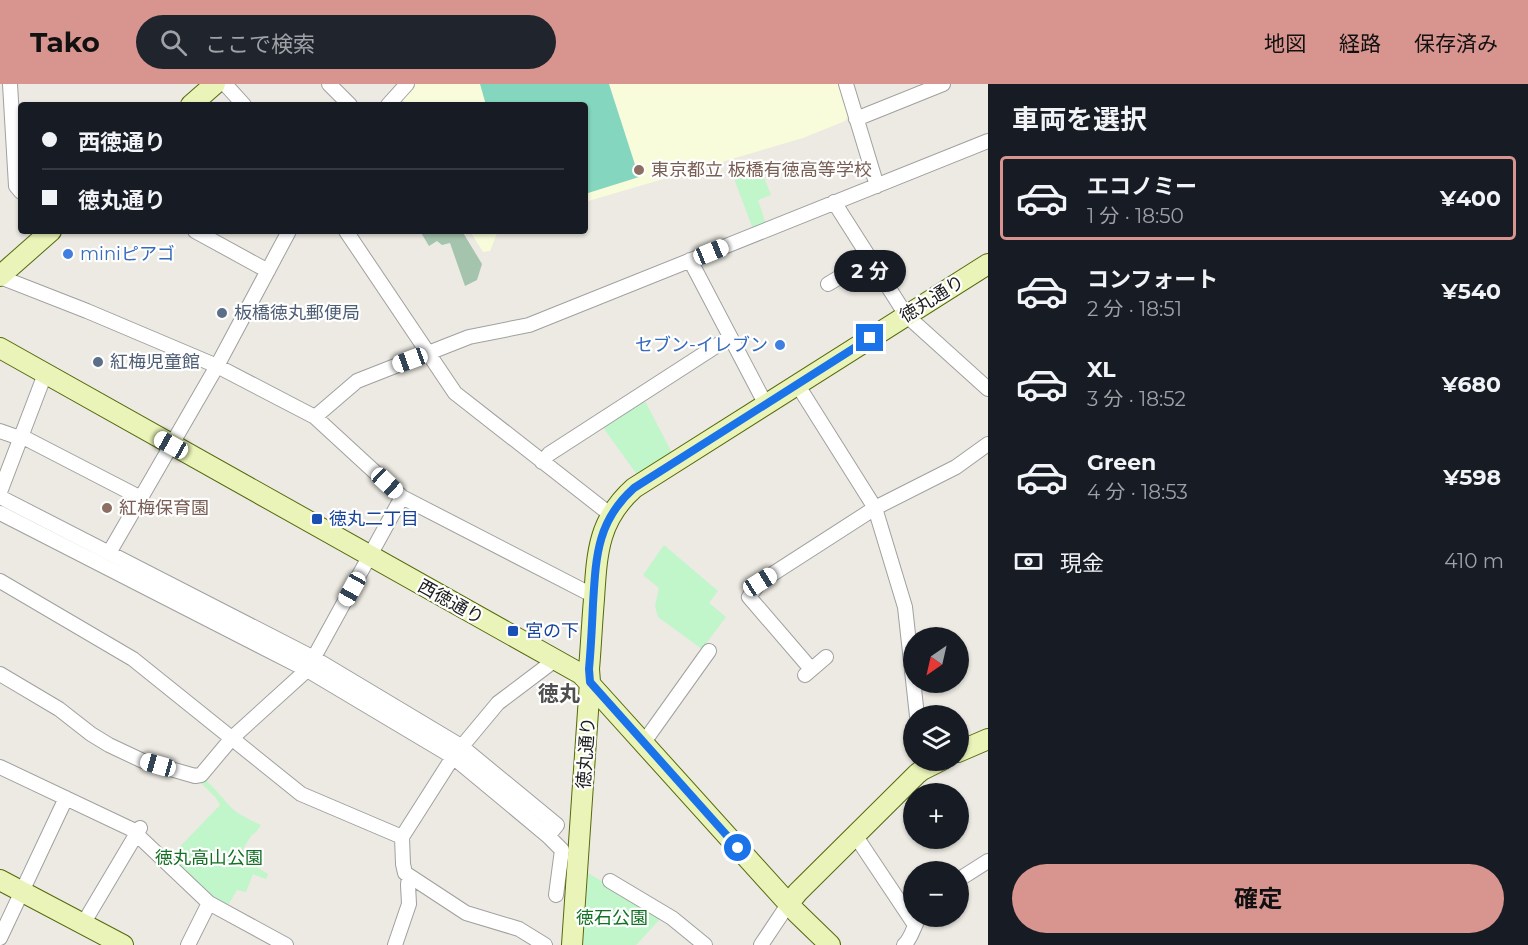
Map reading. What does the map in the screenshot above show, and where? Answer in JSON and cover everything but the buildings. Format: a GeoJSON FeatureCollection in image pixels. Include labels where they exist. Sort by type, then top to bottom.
{"type":"FeatureCollection","features":[{"type":"Feature","properties":{"kind":"street"},"geometry":{"type":"LineString","coordinates":[[10,84],[16,186],[18,188]]}},
{"type":"Feature","properties":{"kind":"street"},"geometry":{"type":"LineString","coordinates":[[194,102],[214,84]]}},
{"type":"Feature","properties":{"kind":"street"},"geometry":{"type":"LineString","coordinates":[[225,84],[241,102]]}},
{"type":"Feature","properties":{"kind":"street"},"geometry":{"type":"LineString","coordinates":[[329,84],[347,102]]}},
{"type":"Feature","properties":{"kind":"street"},"geometry":{"type":"LineString","coordinates":[[391,102],[407,84]]}},
{"type":"Feature","properties":{"kind":"street"},"geometry":{"type":"LineString","coordinates":[[846,84],[877,186]]}},
{"type":"Feature","properties":{"kind":"street"},"geometry":{"type":"LineString","coordinates":[[856,119],[943,84]]}},
{"type":"Feature","properties":{"kind":"street"},"geometry":{"type":"LineString","coordinates":[[315,417],[357,381],[469,337],[529,325],[988,141]]}},
{"type":"Feature","properties":{"kind":"street"},"geometry":{"type":"LineString","coordinates":[[834,202],[906,315],[988,389]]}},
{"type":"Feature","properties":{"kind":"street"},"geometry":{"type":"LineString","coordinates":[[48,234],[1,274],[217,366],[315,417],[402,497],[594,596]]}},
{"type":"Feature","properties":{"kind":"street"},"geometry":{"type":"LineString","coordinates":[[200,234],[268,271]]}},
{"type":"Feature","properties":{"kind":"street"},"geometry":{"type":"LineString","coordinates":[[109,553],[217,366],[287,234]]}},
{"type":"Feature","properties":{"kind":"street"},"geometry":{"type":"LineString","coordinates":[[348,234],[455,393],[611,515]]}},
{"type":"Feature","properties":{"kind":"street"},"geometry":{"type":"LineString","coordinates":[[828,284],[870,259]]}},
{"type":"Feature","properties":{"kind":"street"},"geometry":{"type":"LineString","coordinates":[[690,260],[766,405]]}},
{"type":"Feature","properties":{"kind":"street","name":"徳丸通り"},"geometry":{"type":"LineString","coordinates":[[572,945],[597,556],[603,531],[611,515],[622,499],[634,488],[988,264]]}},
{"type":"Feature","properties":{"kind":"street"},"geometry":{"type":"LineString","coordinates":[[542,462],[549,454],[730,336]]}},
{"type":"Feature","properties":{"kind":"street","name":"西徳通り"},"geometry":{"type":"LineString","coordinates":[[0,348],[581,674],[830,945]]}},
{"type":"Feature","properties":{"kind":"street"},"geometry":{"type":"LineString","coordinates":[[45,374],[0,494],[310,664],[457,751],[562,850],[556,895]]}},
{"type":"Feature","properties":{"kind":"street"},"geometry":{"type":"LineString","coordinates":[[797,384],[875,508],[905,607],[916,705]]}},
{"type":"Feature","properties":{"kind":"street"},"geometry":{"type":"LineString","coordinates":[[0,430],[21,437],[141,498]]}},
{"type":"Feature","properties":{"kind":"street"},"geometry":{"type":"LineString","coordinates":[[826,657],[808,672],[747,599],[760,582],[875,508],[956,467],[988,444]]}},
{"type":"Feature","properties":{"kind":"street"},"geometry":{"type":"LineString","coordinates":[[0,674],[59,710],[109,745],[158,768],[195,776],[201,775],[232,738],[310,664],[402,497]]}},
{"type":"Feature","properties":{"kind":"street"},"geometry":{"type":"LineString","coordinates":[[0,513],[310,664]]}},
{"type":"Feature","properties":{"kind":"street"},"geometry":{"type":"LineString","coordinates":[[0,581],[133,659],[301,794],[402,837]]}},
{"type":"Feature","properties":{"kind":"street"},"geometry":{"type":"LineString","coordinates":[[644,742],[709,651]]}},
{"type":"Feature","properties":{"kind":"street"},"geometry":{"type":"LineString","coordinates":[[545,945],[519,930],[466,913],[405,873],[402,837],[457,751],[498,703],[555,660]]}},
{"type":"Feature","properties":{"kind":"street"},"geometry":{"type":"LineString","coordinates":[[969,748],[988,739]]}},
{"type":"Feature","properties":{"kind":"street"},"geometry":{"type":"LineString","coordinates":[[0,767],[138,831],[209,903],[285,945]]}},
{"type":"Feature","properties":{"kind":"street"},"geometry":{"type":"LineString","coordinates":[[761,945],[798,892],[915,771]]}},
{"type":"Feature","properties":{"kind":"street"},"geometry":{"type":"LineString","coordinates":[[0,938],[66,798]]}},
{"type":"Feature","properties":{"kind":"street"},"geometry":{"type":"LineString","coordinates":[[83,924],[138,831]]}},
{"type":"Feature","properties":{"kind":"street"},"geometry":{"type":"LineString","coordinates":[[855,835],[903,902]]}},
{"type":"Feature","properties":{"kind":"street"},"geometry":{"type":"LineString","coordinates":[[969,873],[988,861]]}},
{"type":"Feature","properties":{"kind":"street"},"geometry":{"type":"LineString","coordinates":[[395,945],[409,904],[409,876]]}},
{"type":"Feature","properties":{"kind":"street"},"geometry":{"type":"LineString","coordinates":[[0,880],[83,924],[111,942]]}},
{"type":"Feature","properties":{"kind":"street"},"geometry":{"type":"LineString","coordinates":[[610,881],[672,918],[705,945]]}},
{"type":"Feature","properties":{"kind":"street"},"geometry":{"type":"LineString","coordinates":[[188,945],[209,903]]}},
{"type":"Feature","properties":{"kind":"street"},"geometry":{"type":"LineString","coordinates":[[904,945],[909,940],[914,927]]}},
{"type":"Feature","properties":{"kind":"shaded area","name":"東京都立 板橋有徳高等学校"},"geometry":{"type":"Polygon","coordinates":[[[414,84],[840,84],[849,114],[845,121],[803,138],[588,201],[588,102],[404,102],[401,98],[414,84]]]}},
{"type":"Feature","properties":{"kind":"shaded area"},"geometry":{"type":"Polygon","coordinates":[[[422,234],[464,234],[482,264],[477,280],[465,286],[450,243],[442,245],[437,241],[429,246],[422,234]]]}},
{"type":"Feature","properties":{"kind":"shaded area"},"geometry":{"type":"Polygon","coordinates":[[[472,234],[497,234],[490,251],[483,252],[472,234]]]}},
{"type":"Feature","properties":{"kind":"green space"},"geometry":{"type":"Polygon","coordinates":[[[480,84],[609,84],[639,177],[588,193],[588,102],[485,102],[480,84]]]}},
{"type":"Feature","properties":{"kind":"green space"},"geometry":{"type":"Polygon","coordinates":[[[757,160],[771,195],[758,200],[766,224],[753,229],[730,168],[757,160]]]}},
{"type":"Feature","properties":{"kind":"green space"},"geometry":{"type":"Polygon","coordinates":[[[644,399],[672,453],[638,476],[602,426],[644,399]]]}},
{"type":"Feature","properties":{"kind":"green space"},"geometry":{"type":"Polygon","coordinates":[[[664,545],[718,591],[709,603],[726,617],[702,649],[658,617],[655,606],[659,588],[643,575],[664,545]]]}},
{"type":"Feature","properties":{"kind":"green space","name":"徳丸高山公園"},"geometry":{"type":"Polygon","coordinates":[[[205,779],[231,808],[261,825],[239,856],[268,874],[266,879],[253,874],[246,892],[237,890],[227,907],[209,897],[169,858],[220,805],[201,783],[205,779]]]}},
{"type":"Feature","properties":{"kind":"green space","name":"徳石公園"},"geometry":{"type":"Polygon","coordinates":[[[588,873],[662,917],[636,945],[583,945],[588,873]]]}},
{"type":"Feature","properties":{"kind":"place","name":"東京都立 板橋有徳高等学校"},"geometry":{"type":"Point","coordinates":[639,170]}},
{"type":"Feature","properties":{"kind":"place","name":"miniピアゴ"},"geometry":{"type":"Point","coordinates":[68,254]}},
{"type":"Feature","properties":{"kind":"place","name":"板橋徳丸郵便局"},"geometry":{"type":"Point","coordinates":[222,313]}},
{"type":"Feature","properties":{"kind":"place","name":"セブン-イレブン"},"geometry":{"type":"Point","coordinates":[780,345]}},
{"type":"Feature","properties":{"kind":"place","name":"紅梅児童館"},"geometry":{"type":"Point","coordinates":[98,362]}},
{"type":"Feature","properties":{"kind":"place","name":"紅梅保育園"},"geometry":{"type":"Point","coordinates":[107,508]}},
{"type":"Feature","properties":{"kind":"place","name":"徳丸二丁目"},"geometry":{"type":"Point","coordinates":[317,519]}},
{"type":"Feature","properties":{"kind":"place","name":"宮の下"},"geometry":{"type":"Point","coordinates":[513,631]}},
{"type":"Feature","properties":{"kind":"district","name":"徳丸"},"geometry":{"type":"Point","coordinates":[559,694]}},
{"type":"Feature","properties":{"kind":"route"},"geometry":{"type":"LineString","coordinates":[[738,848],[590,682],[597,556],[603,531],[613,511],[634,488],[870,338]]}}]}
